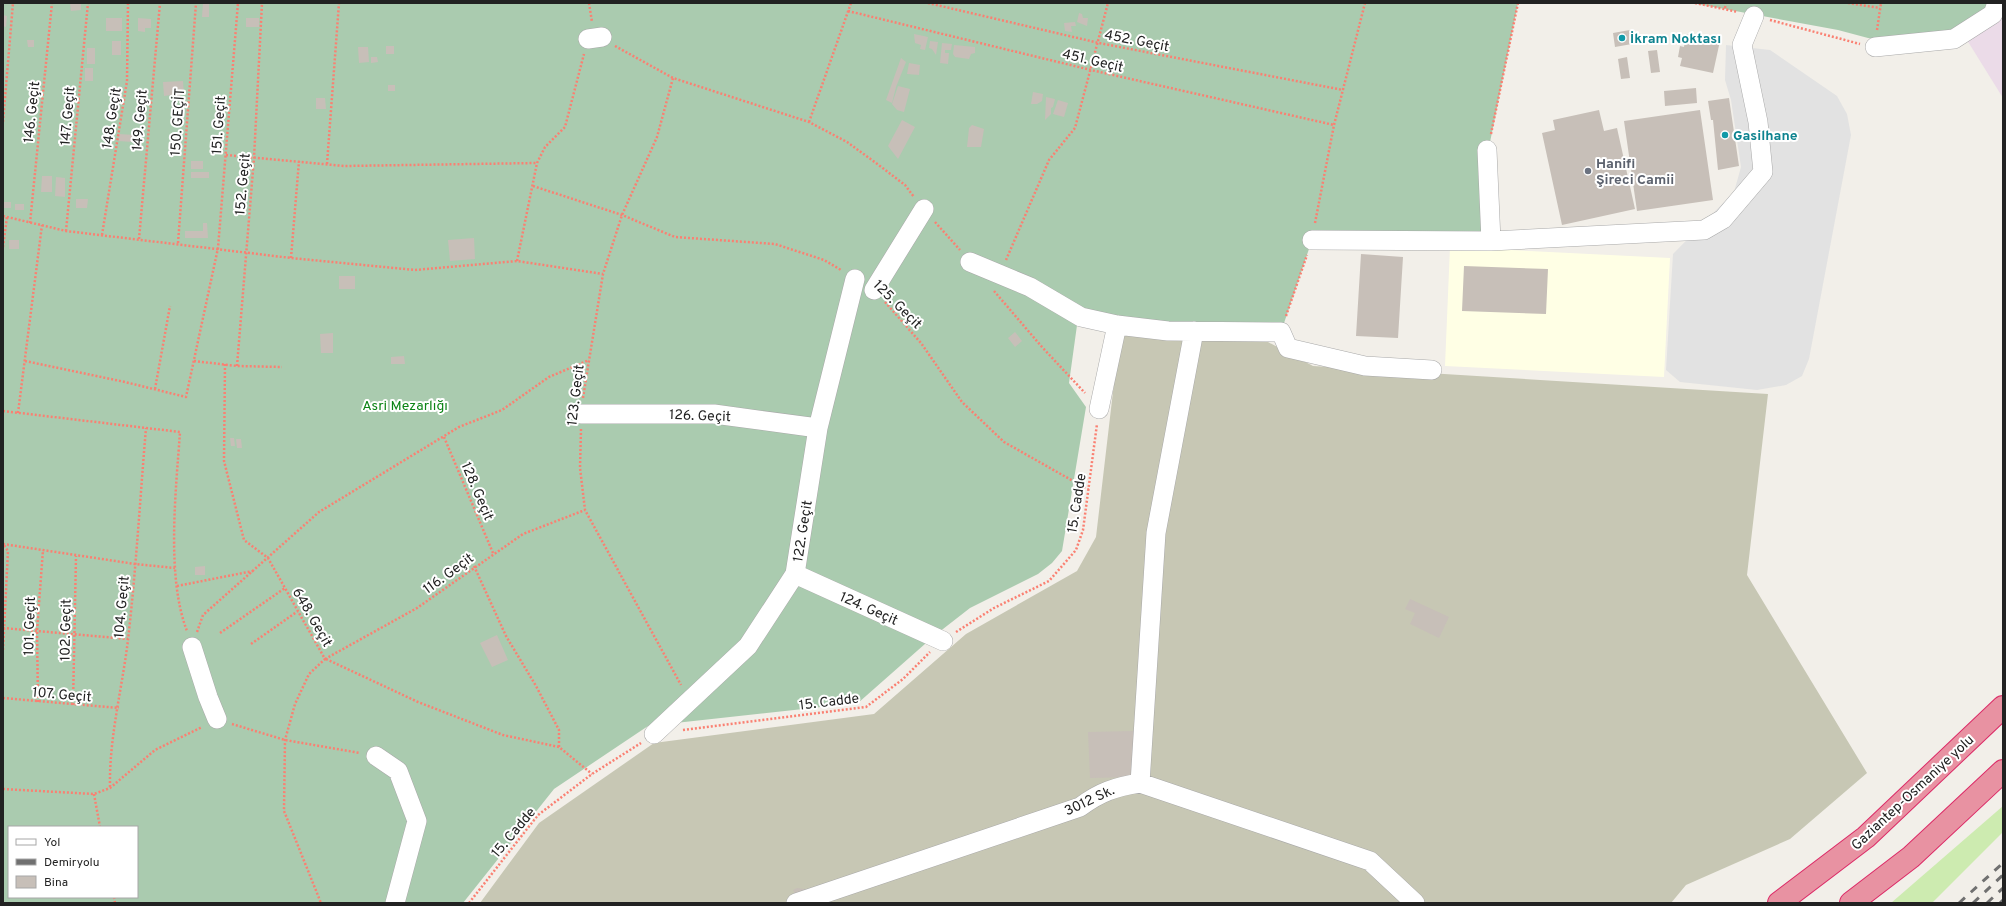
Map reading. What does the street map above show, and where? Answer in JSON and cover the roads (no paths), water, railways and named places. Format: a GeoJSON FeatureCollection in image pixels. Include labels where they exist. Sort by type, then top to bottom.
{"type":"FeatureCollection","features":[{"type":"Feature","properties":{"kind":"highway","name":"Gaziantep-Osmaniye yolu"},"geometry":{"type":"LineString","coordinates":[[1779,903],[1866,837],[2003,707]]}},
{"type":"Feature","properties":{"kind":"highway"},"geometry":{"type":"LineString","coordinates":[[1851,903],[1911,858],[2003,771]]}},
{"type":"Feature","properties":{"kind":"street"},"geometry":{"type":"LineString","coordinates":[[1874,47],[1954,39],[1993,14],[1997,3]]}},
{"type":"Feature","properties":{"kind":"street"},"geometry":{"type":"LineString","coordinates":[[1312,240],[1491,241],[1704,230],[1723,219],[1763,172],[1758,122],[1742,45],[1754,16]]}},
{"type":"Feature","properties":{"kind":"street"},"geometry":{"type":"LineString","coordinates":[[1487,150],[1491,241]]}},
{"type":"Feature","properties":{"kind":"street"},"geometry":{"type":"LineString","coordinates":[[874,290],[924,209]]}},
{"type":"Feature","properties":{"kind":"street"},"geometry":{"type":"LineString","coordinates":[[970,262],[995,280],[1030,288],[1080,317],[1117,325],[1168,331],[1281,332],[1288,348],[1365,366],[1432,370]]}},
{"type":"Feature","properties":{"kind":"street","name":"122. Geçit"},"geometry":{"type":"LineString","coordinates":[[654,734],[748,646],[795,574],[818,428],[855,279]]}},
{"type":"Feature","properties":{"kind":"street"},"geometry":{"type":"LineString","coordinates":[[1099,408],[1117,325]]}},
{"type":"Feature","properties":{"kind":"street"},"geometry":{"type":"LineString","coordinates":[[1140,783],[1156,533],[1194,331]]}},
{"type":"Feature","properties":{"kind":"street","name":"126. Geçit"},"geometry":{"type":"LineString","coordinates":[[580,414],[714,414],[818,428]]}},
{"type":"Feature","properties":{"kind":"street","name":"124. Geçit"},"geometry":{"type":"LineString","coordinates":[[795,574],[943,641]]}},
{"type":"Feature","properties":{"kind":"street"},"geometry":{"type":"LineString","coordinates":[[192,647],[208,697],[217,719]]}},
{"type":"Feature","properties":{"kind":"street"},"geometry":{"type":"LineString","coordinates":[[376,756],[398,771],[417,821],[395,903]]}},
{"type":"Feature","properties":{"kind":"street","name":"3012 Sk."},"geometry":{"type":"LineString","coordinates":[[796,903],[1080,807],[1092,798],[1117,786],[1140,783],[1370,861],[1415,903]]}},
{"type":"Feature","properties":{"kind":"railway"},"geometry":{"type":"LineString","coordinates":[[1959,903],[2003,863]]}},
{"type":"Feature","properties":{"kind":"railway"},"geometry":{"type":"LineString","coordinates":[[1973,903],[2003,875]]}},
{"type":"Feature","properties":{"kind":"railway"},"geometry":{"type":"LineString","coordinates":[[1987,903],[2003,888]]}},
{"type":"Feature","properties":{"kind":"railway"},"geometry":{"type":"LineString","coordinates":[[2000,903],[2003,900]]}},
{"type":"Feature","properties":{"kind":"place","name":"İkram Noktası"},"geometry":{"type":"Point","coordinates":[1622,38]}},
{"type":"Feature","properties":{"kind":"place","name":"Gasilhane"},"geometry":{"type":"Point","coordinates":[1725,135]}},
{"type":"Feature","properties":{"kind":"place","name":"Hanifi Şireci Camii"},"geometry":{"type":"Point","coordinates":[1588,171]}},
{"type":"Feature","properties":{"kind":"park label","name":"Asri Mezarlığı"},"geometry":{"type":"Point","coordinates":[405,405]}}]}
